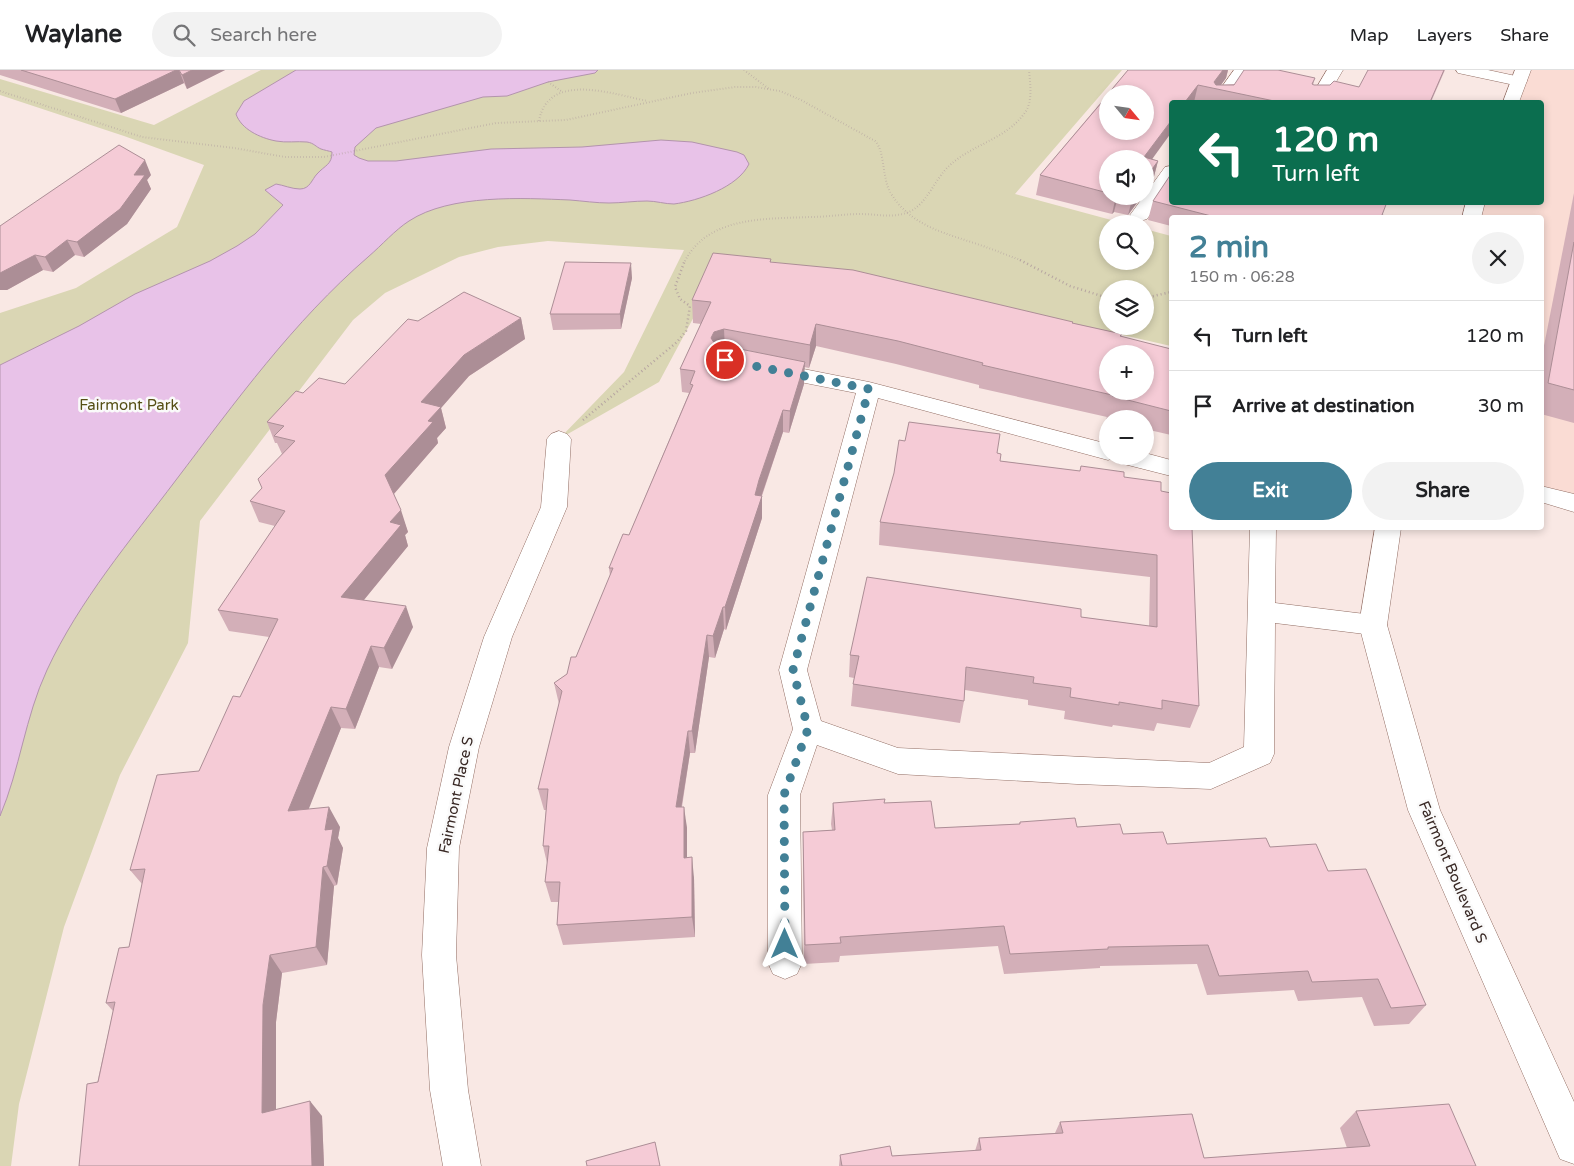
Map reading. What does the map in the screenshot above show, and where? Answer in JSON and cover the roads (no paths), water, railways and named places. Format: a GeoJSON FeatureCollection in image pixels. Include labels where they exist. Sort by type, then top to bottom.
{"type":"FeatureCollection","features":[{"type":"Feature","properties":{"kind":"street"},"geometry":{"type":"LineString","coordinates":[[1220,100],[1242,70]]}},
{"type":"Feature","properties":{"kind":"street"},"geometry":{"type":"LineString","coordinates":[[1317,100],[1336,70]]}},
{"type":"Feature","properties":{"kind":"street"},"geometry":{"type":"LineString","coordinates":[[1464,70],[1521,75],[1512,100]]}},
{"type":"Feature","properties":{"kind":"street"},"geometry":{"type":"LineString","coordinates":[[1140,215],[1169,174]]}},
{"type":"Feature","properties":{"kind":"street"},"geometry":{"type":"LineString","coordinates":[[744,364],[869,389],[1099,450]]}},
{"type":"Feature","properties":{"kind":"street"},"geometry":{"type":"LineString","coordinates":[[785,963],[784,795],[808,729],[793,670],[869,389]]}},
{"type":"Feature","properties":{"kind":"street","name":"Fairmont Place S"},"geometry":{"type":"LineString","coordinates":[[462,1166],[449,1090],[439,955],[442,848],[464,747],[498,637],[554,507],[559,439]]}},
{"type":"Feature","properties":{"kind":"street"},"geometry":{"type":"LineString","coordinates":[[1154,464],[1169,467]]}},
{"type":"Feature","properties":{"kind":"street"},"geometry":{"type":"LineString","coordinates":[[1544,495],[1574,503]]}},
{"type":"Feature","properties":{"kind":"street"},"geometry":{"type":"LineString","coordinates":[[808,729],[898,761],[1211,776],[1259,754],[1263,530]]}},
{"type":"Feature","properties":{"kind":"street","name":"Fairmont Boulevard S"},"geometry":{"type":"LineString","coordinates":[[1388,530],[1373,624],[1424,810],[1574,1145]]}},
{"type":"Feature","properties":{"kind":"street"},"geometry":{"type":"LineString","coordinates":[[1261,611],[1373,624]]}},
{"type":"Feature","properties":{"kind":"park label","name":"Fairmont Park"},"geometry":{"type":"Point","coordinates":[129,405]}}]}
